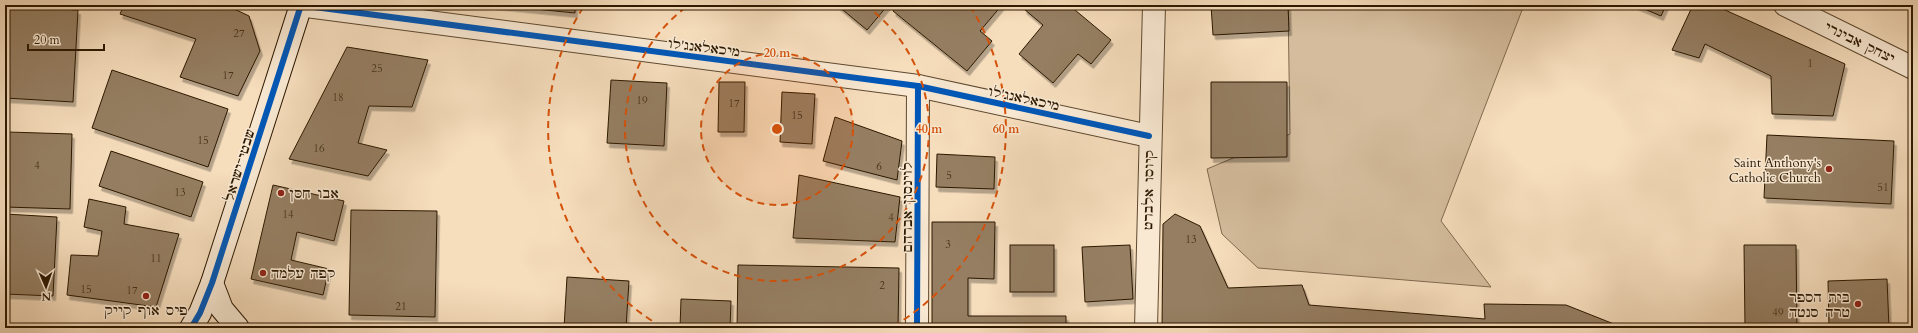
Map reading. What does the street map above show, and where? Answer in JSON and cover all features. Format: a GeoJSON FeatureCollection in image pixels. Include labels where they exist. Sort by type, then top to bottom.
{"type":"FeatureCollection","features":[{"type":"Feature","properties":{"kind":"street","name":"מיכאלאנג'לו"},"geometry":{"type":"LineString","coordinates":[[300,5],[918,86],[1149,136]]}},
{"type":"Feature","properties":{"kind":"street","name":"שבטי ישראל"},"geometry":{"type":"LineString","coordinates":[[191,328],[200,314],[212,283],[300,5]]}},
{"type":"Feature","properties":{"kind":"street","name":"קיוסו אלברט"},"geometry":{"type":"LineString","coordinates":[[1146,328],[1149,136],[1154,5]]}},
{"type":"Feature","properties":{"kind":"street","name":"יצחק אבינרי"},"geometry":{"type":"LineString","coordinates":[[1785,5],[1913,68]]}},
{"type":"Feature","properties":{"kind":"street","name":"לוינסון אברהם"},"geometry":{"type":"LineString","coordinates":[[917,328],[918,86]]}},
{"type":"Feature","properties":{"kind":"street"},"geometry":{"type":"LineString","coordinates":[[212,283],[222,309],[238,328]]}},
{"type":"Feature","properties":{"kind":"shaded area"},"geometry":{"type":"Polygon","coordinates":[[[1288,5],[1524,5],[1441,221],[1491,287],[1258,268],[1222,234],[1207,169],[1290,134],[1288,5]]]}},
{"type":"Feature","properties":{"kind":"building"},"geometry":{"type":"Polygon","coordinates":[[[124,5],[226,5],[249,16],[260,51],[238,96],[180,77],[196,39],[120,14],[124,5]]]}},
{"type":"Feature","properties":{"kind":"building"},"geometry":{"type":"Polygon","coordinates":[[[494,5],[575,5],[575,13],[494,5]]]}},
{"type":"Feature","properties":{"kind":"building"},"geometry":{"type":"Polygon","coordinates":[[[837,5],[888,5],[867,30],[837,5]]]}},
{"type":"Feature","properties":{"kind":"building"},"geometry":{"type":"Polygon","coordinates":[[[898,5],[1002,5],[980,31],[992,41],[967,71],[893,11],[898,5]]]}},
{"type":"Feature","properties":{"kind":"building"},"geometry":{"type":"Polygon","coordinates":[[[1027,5],[1069,5],[1111,40],[1091,64],[1078,54],[1053,83],[1019,54],[1043,25],[1024,9],[1027,5]]]}},
{"type":"Feature","properties":{"kind":"building"},"geometry":{"type":"Polygon","coordinates":[[[1211,5],[1288,5],[1289,31],[1213,35],[1211,5]]]}},
{"type":"Feature","properties":{"kind":"building"},"geometry":{"type":"Polygon","coordinates":[[[1635,5],[1666,5],[1661,16],[1635,5]]]}},
{"type":"Feature","properties":{"kind":"building"},"geometry":{"type":"Polygon","coordinates":[[[1693,5],[1714,5],[1845,64],[1833,116],[1772,114],[1771,76],[1705,44],[1699,58],[1672,50],[1693,5]]]}},
{"type":"Feature","properties":{"kind":"building"},"geometry":{"type":"Polygon","coordinates":[[[5,6],[78,10],[73,102],[5,98],[5,6]]]}},
{"type":"Feature","properties":{"kind":"building"},"geometry":{"type":"Polygon","coordinates":[[[347,47],[428,60],[412,107],[369,106],[358,143],[387,150],[368,176],[289,159],[347,47]]]}},
{"type":"Feature","properties":{"kind":"building"},"geometry":{"type":"Polygon","coordinates":[[[112,70],[228,109],[208,167],[92,128],[112,70]]]}},
{"type":"Feature","properties":{"kind":"building"},"geometry":{"type":"Polygon","coordinates":[[[611,80],[667,83],[664,146],[607,143],[611,80]]]}},
{"type":"Feature","properties":{"kind":"building"},"geometry":{"type":"Polygon","coordinates":[[[719,82],[745,82],[744,132],[718,132],[719,82]]]}},
{"type":"Feature","properties":{"kind":"building"},"geometry":{"type":"Polygon","coordinates":[[[1211,82],[1287,82],[1287,157],[1211,158],[1211,82]]]}},
{"type":"Feature","properties":{"kind":"building"},"geometry":{"type":"Polygon","coordinates":[[[782,92],[815,94],[812,144],[780,142],[782,92]]]}},
{"type":"Feature","properties":{"kind":"building"},"geometry":{"type":"Polygon","coordinates":[[[835,117],[902,141],[897,180],[823,161],[835,117]]]}},
{"type":"Feature","properties":{"kind":"building"},"geometry":{"type":"Polygon","coordinates":[[[8,132],[72,134],[70,209],[5,207],[8,132]]]}},
{"type":"Feature","properties":{"kind":"building","name":"Saint Anthony's Catholic Church"},"geometry":{"type":"Polygon","coordinates":[[[1767,135],[1894,141],[1891,204],[1764,198],[1767,135]]]}},
{"type":"Feature","properties":{"kind":"building"},"geometry":{"type":"Polygon","coordinates":[[[111,151],[203,182],[191,217],[99,186],[111,151]]]}},
{"type":"Feature","properties":{"kind":"building"},"geometry":{"type":"Polygon","coordinates":[[[937,154],[995,157],[994,189],[936,187],[937,154]]]}},
{"type":"Feature","properties":{"kind":"building"},"geometry":{"type":"Polygon","coordinates":[[[799,175],[900,197],[895,242],[793,238],[799,175]]]}},
{"type":"Feature","properties":{"kind":"building"},"geometry":{"type":"Polygon","coordinates":[[[273,185],[344,201],[334,241],[297,232],[291,260],[329,269],[323,295],[251,279],[273,185]]]}},
{"type":"Feature","properties":{"kind":"building"},"geometry":{"type":"Polygon","coordinates":[[[89,199],[126,207],[124,224],[179,234],[156,307],[67,295],[71,255],[98,256],[102,231],[84,227],[89,199]]]}},
{"type":"Feature","properties":{"kind":"building"},"geometry":{"type":"Polygon","coordinates":[[[351,210],[437,211],[435,317],[349,315],[351,210]]]}},
{"type":"Feature","properties":{"kind":"building"},"geometry":{"type":"Polygon","coordinates":[[[5,214],[57,217],[53,296],[5,294],[5,214]]]}},
{"type":"Feature","properties":{"kind":"building"},"geometry":{"type":"Polygon","coordinates":[[[1175,214],[1200,226],[1228,288],[1302,285],[1309,305],[1485,319],[1484,304],[1566,305],[1624,328],[1162,328],[1163,224],[1175,214]]]}},
{"type":"Feature","properties":{"kind":"building"},"geometry":{"type":"Polygon","coordinates":[[[932,222],[995,222],[994,279],[968,278],[968,316],[1066,316],[1066,328],[932,328],[932,222]]]}},
{"type":"Feature","properties":{"kind":"building"},"geometry":{"type":"Polygon","coordinates":[[[1010,245],[1054,245],[1054,292],[1010,292],[1010,245]]]}},
{"type":"Feature","properties":{"kind":"building"},"geometry":{"type":"Polygon","coordinates":[[[1130,245],[1133,299],[1085,302],[1082,247],[1130,245]]]}},
{"type":"Feature","properties":{"kind":"building"},"geometry":{"type":"Polygon","coordinates":[[[1744,245],[1796,245],[1797,328],[1745,328],[1744,245]]]}},
{"type":"Feature","properties":{"kind":"building"},"geometry":{"type":"Polygon","coordinates":[[[738,265],[899,268],[898,328],[737,328],[738,265]]]}},
{"type":"Feature","properties":{"kind":"building"},"geometry":{"type":"Polygon","coordinates":[[[567,277],[629,281],[626,328],[564,328],[567,277]]]}},
{"type":"Feature","properties":{"kind":"building","name":"בית הספר טרה סנטה"},"geometry":{"type":"Polygon","coordinates":[[[1887,279],[1889,328],[1829,328],[1828,281],[1887,279]]]}},
{"type":"Feature","properties":{"kind":"building"},"geometry":{"type":"Polygon","coordinates":[[[681,299],[731,301],[730,328],[680,328],[681,299]]]}},
{"type":"Feature","properties":{"kind":"building"},"geometry":{"type":"Polygon","coordinates":[[[1087,324],[1126,326],[1126,328],[1087,328],[1087,324]]]}},
{"type":"Feature","properties":{"kind":"cycle path"},"geometry":{"type":"LineString","coordinates":[[299,5],[918,86],[1149,136]]}},
{"type":"Feature","properties":{"kind":"cycle path"},"geometry":{"type":"LineString","coordinates":[[191,328],[200,313],[212,283],[301,5]]}},
{"type":"Feature","properties":{"kind":"cycle path"},"geometry":{"type":"LineString","coordinates":[[917,328],[918,86]]}},
{"type":"Feature","properties":{"kind":"place","name":"Saint Anthony's Catholic Church"},"geometry":{"type":"Point","coordinates":[1829,169]}},
{"type":"Feature","properties":{"kind":"place","name":"אבו חסן"},"geometry":{"type":"Point","coordinates":[281,193]}},
{"type":"Feature","properties":{"kind":"place","name":"קפה עלמה"},"geometry":{"type":"Point","coordinates":[263,273]}},
{"type":"Feature","properties":{"kind":"place","name":"פיס אוף קייק"},"geometry":{"type":"Point","coordinates":[146,296]}},
{"type":"Feature","properties":{"kind":"place","name":"בית הספר טרה סנטה"},"geometry":{"type":"Point","coordinates":[1858,304]}}]}
